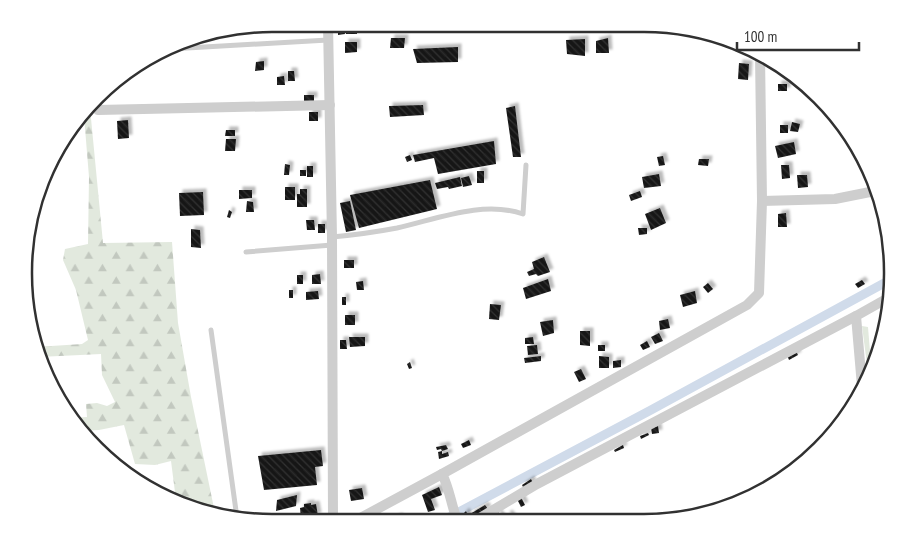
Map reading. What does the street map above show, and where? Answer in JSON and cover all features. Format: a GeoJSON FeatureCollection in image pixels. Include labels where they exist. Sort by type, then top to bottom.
{"type":"FeatureCollection","features":[{"type":"Feature","properties":{"kind":"street"},"geometry":{"type":"LineString","coordinates":[[328,32],[332,241],[333,514]]}},
{"type":"Feature","properties":{"kind":"street"},"geometry":{"type":"LineString","coordinates":[[368,514],[747,305],[760,294],[762,201],[760,63]]}},
{"type":"Feature","properties":{"kind":"street"},"geometry":{"type":"LineString","coordinates":[[98,108],[98,110],[330,105]]}},
{"type":"Feature","properties":{"kind":"street"},"geometry":{"type":"LineString","coordinates":[[762,201],[835,199],[870,192]]}},
{"type":"Feature","properties":{"kind":"street"},"geometry":{"type":"LineString","coordinates":[[486,514],[537,484],[882,301]]}},
{"type":"Feature","properties":{"kind":"street"},"geometry":{"type":"LineString","coordinates":[[856,316],[861,376]]}},
{"type":"Feature","properties":{"kind":"street"},"geometry":{"type":"LineString","coordinates":[[442,474],[448,485],[455,514]]}},
{"type":"Feature","properties":{"kind":"lane"},"geometry":{"type":"LineString","coordinates":[[189,48],[329,40]]}},
{"type":"Feature","properties":{"kind":"lane"},"geometry":{"type":"LineString","coordinates":[[246,252],[332,241],[448,215],[487,209],[509,209],[523,214],[526,165]]}},
{"type":"Feature","properties":{"kind":"lane"},"geometry":{"type":"LineString","coordinates":[[211,330],[236,510]]}},
{"type":"Feature","properties":{"kind":"green space"},"geometry":{"type":"Polygon","coordinates":[[[91,116],[103,243],[172,242],[178,323],[213,506],[175,492],[171,461],[155,465],[135,464],[124,425],[91,430],[81,417],[87,417],[86,404],[97,403],[107,406],[115,402],[102,375],[101,354],[48,357],[45,350],[44,346],[82,344],[88,340],[76,290],[63,260],[65,249],[88,244],[89,177],[85,124],[91,116]]]}},
{"type":"Feature","properties":{"kind":"green space"},"geometry":{"type":"Polygon","coordinates":[[[862,326],[868,327],[870,354],[867,363],[862,326]]]}},
{"type":"Feature","properties":{"kind":"building"},"geometry":{"type":"Polygon","coordinates":[[[338,32],[345,32],[345,34],[338,35],[338,32]]]}},
{"type":"Feature","properties":{"kind":"building"},"geometry":{"type":"Polygon","coordinates":[[[346,32],[357,32],[357,34],[346,34],[346,32]]]}},
{"type":"Feature","properties":{"kind":"building"},"geometry":{"type":"Polygon","coordinates":[[[391,38],[405,38],[404,48],[390,48],[391,38]]]}},
{"type":"Feature","properties":{"kind":"building"},"geometry":{"type":"Polygon","coordinates":[[[608,38],[609,53],[596,53],[596,41],[608,38]]]}},
{"type":"Feature","properties":{"kind":"building"},"geometry":{"type":"Polygon","coordinates":[[[585,39],[585,56],[567,54],[566,40],[585,39]]]}},
{"type":"Feature","properties":{"kind":"building"},"geometry":{"type":"Polygon","coordinates":[[[345,42],[357,42],[357,52],[345,53],[345,42]]]}},
{"type":"Feature","properties":{"kind":"building"},"geometry":{"type":"Polygon","coordinates":[[[458,47],[458,62],[417,63],[413,49],[458,47]]]}},
{"type":"Feature","properties":{"kind":"building"},"geometry":{"type":"Polygon","coordinates":[[[264,61],[264,70],[255,71],[256,62],[264,61]]]}},
{"type":"Feature","properties":{"kind":"building"},"geometry":{"type":"Polygon","coordinates":[[[739,63],[749,64],[748,80],[738,79],[739,63]]]}},
{"type":"Feature","properties":{"kind":"building"},"geometry":{"type":"Polygon","coordinates":[[[288,71],[294,71],[295,81],[288,81],[288,71]]]}},
{"type":"Feature","properties":{"kind":"building"},"geometry":{"type":"Polygon","coordinates":[[[284,76],[285,85],[277,85],[277,77],[284,76]]]}},
{"type":"Feature","properties":{"kind":"building"},"geometry":{"type":"Polygon","coordinates":[[[778,84],[787,84],[787,91],[778,91],[778,84]]]}},
{"type":"Feature","properties":{"kind":"building"},"geometry":{"type":"Polygon","coordinates":[[[304,95],[314,95],[314,101],[304,101],[304,95]]]}},
{"type":"Feature","properties":{"kind":"building"},"geometry":{"type":"Polygon","coordinates":[[[423,105],[424,115],[390,117],[389,106],[423,105]]]}},
{"type":"Feature","properties":{"kind":"building"},"geometry":{"type":"Polygon","coordinates":[[[515,106],[521,157],[513,157],[506,108],[515,106]]]}},
{"type":"Feature","properties":{"kind":"building"},"geometry":{"type":"Polygon","coordinates":[[[309,112],[318,112],[318,121],[309,121],[309,112]]]}},
{"type":"Feature","properties":{"kind":"building"},"geometry":{"type":"Polygon","coordinates":[[[128,120],[129,138],[118,139],[117,121],[128,120]]]}},
{"type":"Feature","properties":{"kind":"building"},"geometry":{"type":"Polygon","coordinates":[[[792,122],[800,124],[798,132],[790,131],[792,122]]]}},
{"type":"Feature","properties":{"kind":"building"},"geometry":{"type":"Polygon","coordinates":[[[780,125],[788,125],[788,133],[780,133],[780,125]]]}},
{"type":"Feature","properties":{"kind":"building"},"geometry":{"type":"Polygon","coordinates":[[[226,130],[235,130],[235,136],[225,136],[226,130]]]}},
{"type":"Feature","properties":{"kind":"building"},"geometry":{"type":"Polygon","coordinates":[[[226,139],[236,139],[235,151],[225,151],[226,139]]]}},
{"type":"Feature","properties":{"kind":"building"},"geometry":{"type":"Polygon","coordinates":[[[494,141],[496,164],[438,174],[434,158],[415,162],[413,155],[494,141]]]}},
{"type":"Feature","properties":{"kind":"building"},"geometry":{"type":"Polygon","coordinates":[[[794,142],[796,154],[778,158],[775,146],[794,142]]]}},
{"type":"Feature","properties":{"kind":"building"},"geometry":{"type":"Polygon","coordinates":[[[410,155],[412,160],[407,162],[405,157],[410,155]]]}},
{"type":"Feature","properties":{"kind":"building"},"geometry":{"type":"Polygon","coordinates":[[[663,156],[665,165],[659,166],[657,157],[663,156]]]}},
{"type":"Feature","properties":{"kind":"building"},"geometry":{"type":"Polygon","coordinates":[[[699,159],[709,159],[708,166],[698,165],[699,159]]]}},
{"type":"Feature","properties":{"kind":"building"},"geometry":{"type":"Polygon","coordinates":[[[285,164],[290,165],[289,175],[284,175],[285,164]]]}},
{"type":"Feature","properties":{"kind":"building"},"geometry":{"type":"Polygon","coordinates":[[[781,165],[789,165],[790,178],[782,179],[781,165]]]}},
{"type":"Feature","properties":{"kind":"building"},"geometry":{"type":"Polygon","coordinates":[[[307,166],[313,166],[313,177],[307,177],[307,166]]]}},
{"type":"Feature","properties":{"kind":"building"},"geometry":{"type":"Polygon","coordinates":[[[300,170],[306,170],[306,176],[300,176],[300,170]]]}},
{"type":"Feature","properties":{"kind":"building"},"geometry":{"type":"Polygon","coordinates":[[[477,171],[484,171],[484,183],[477,183],[477,171]]]}},
{"type":"Feature","properties":{"kind":"building"},"geometry":{"type":"Polygon","coordinates":[[[659,174],[661,186],[644,188],[642,177],[659,174]]]}},
{"type":"Feature","properties":{"kind":"building"},"geometry":{"type":"Polygon","coordinates":[[[797,175],[807,175],[808,187],[798,188],[797,175]]]}},
{"type":"Feature","properties":{"kind":"building"},"geometry":{"type":"Polygon","coordinates":[[[469,176],[472,185],[463,187],[461,178],[469,176]]]}},
{"type":"Feature","properties":{"kind":"building"},"geometry":{"type":"Polygon","coordinates":[[[460,177],[462,186],[437,189],[435,183],[460,177]]]}},
{"type":"Feature","properties":{"kind":"building"},"geometry":{"type":"Polygon","coordinates":[[[430,180],[437,209],[359,228],[350,195],[430,180]]]}},
{"type":"Feature","properties":{"kind":"building"},"geometry":{"type":"Polygon","coordinates":[[[285,187],[295,187],[295,200],[285,200],[285,187]]]}},
{"type":"Feature","properties":{"kind":"building"},"geometry":{"type":"Polygon","coordinates":[[[300,189],[307,189],[307,207],[297,207],[297,194],[300,194],[300,189]]]}},
{"type":"Feature","properties":{"kind":"building"},"geometry":{"type":"Polygon","coordinates":[[[239,190],[252,190],[252,198],[239,199],[239,190]]]}},
{"type":"Feature","properties":{"kind":"building"},"geometry":{"type":"Polygon","coordinates":[[[640,191],[642,197],[631,201],[629,195],[640,191]]]}},
{"type":"Feature","properties":{"kind":"building"},"geometry":{"type":"Polygon","coordinates":[[[203,192],[204,215],[180,216],[179,193],[203,192]]]}},
{"type":"Feature","properties":{"kind":"building"},"geometry":{"type":"Polygon","coordinates":[[[247,201],[253,202],[254,212],[246,212],[247,201]]]}},
{"type":"Feature","properties":{"kind":"building"},"geometry":{"type":"Polygon","coordinates":[[[350,201],[356,230],[346,232],[340,203],[350,201]]]}},
{"type":"Feature","properties":{"kind":"building"},"geometry":{"type":"Polygon","coordinates":[[[660,208],[666,223],[651,230],[645,214],[660,208]]]}},
{"type":"Feature","properties":{"kind":"building"},"geometry":{"type":"Polygon","coordinates":[[[229,210],[232,212],[230,218],[227,217],[229,210]]]}},
{"type":"Feature","properties":{"kind":"building"},"geometry":{"type":"Polygon","coordinates":[[[786,213],[787,227],[778,227],[778,214],[786,213]]]}},
{"type":"Feature","properties":{"kind":"building"},"geometry":{"type":"Polygon","coordinates":[[[306,220],[314,220],[315,230],[307,230],[306,220]]]}},
{"type":"Feature","properties":{"kind":"building"},"geometry":{"type":"Polygon","coordinates":[[[318,224],[325,224],[325,233],[318,233],[318,224]]]}},
{"type":"Feature","properties":{"kind":"building"},"geometry":{"type":"Polygon","coordinates":[[[638,228],[647,228],[647,234],[639,235],[638,228]]]}},
{"type":"Feature","properties":{"kind":"building"},"geometry":{"type":"Polygon","coordinates":[[[191,229],[200,230],[201,248],[191,247],[191,229]]]}},
{"type":"Feature","properties":{"kind":"building"},"geometry":{"type":"Polygon","coordinates":[[[544,257],[550,272],[538,276],[536,274],[529,276],[527,272],[534,269],[532,262],[544,257]]]}},
{"type":"Feature","properties":{"kind":"building"},"geometry":{"type":"Polygon","coordinates":[[[344,260],[354,260],[354,268],[344,268],[344,260]]]}},
{"type":"Feature","properties":{"kind":"building"},"geometry":{"type":"Polygon","coordinates":[[[320,274],[321,284],[312,284],[312,275],[320,274]]]}},
{"type":"Feature","properties":{"kind":"building"},"geometry":{"type":"Polygon","coordinates":[[[297,275],[303,275],[303,284],[297,284],[297,275]]]}},
{"type":"Feature","properties":{"kind":"building"},"geometry":{"type":"Polygon","coordinates":[[[548,279],[551,291],[526,299],[523,288],[548,279]]]}},
{"type":"Feature","properties":{"kind":"building"},"geometry":{"type":"Polygon","coordinates":[[[862,280],[865,284],[858,288],[855,284],[862,280]]]}},
{"type":"Feature","properties":{"kind":"building"},"geometry":{"type":"Polygon","coordinates":[[[363,281],[364,290],[357,290],[356,282],[363,281]]]}},
{"type":"Feature","properties":{"kind":"building"},"geometry":{"type":"Polygon","coordinates":[[[708,283],[713,289],[708,293],[703,287],[708,283]]]}},
{"type":"Feature","properties":{"kind":"building"},"geometry":{"type":"Polygon","coordinates":[[[289,290],[293,290],[293,298],[289,298],[289,290]]]}},
{"type":"Feature","properties":{"kind":"building"},"geometry":{"type":"Polygon","coordinates":[[[318,291],[319,299],[306,300],[306,292],[318,291]]]}},
{"type":"Feature","properties":{"kind":"building"},"geometry":{"type":"Polygon","coordinates":[[[695,291],[697,303],[683,307],[680,295],[695,291]]]}},
{"type":"Feature","properties":{"kind":"building"},"geometry":{"type":"Polygon","coordinates":[[[342,297],[346,297],[346,305],[342,305],[342,297]]]}},
{"type":"Feature","properties":{"kind":"building"},"geometry":{"type":"Polygon","coordinates":[[[490,304],[501,305],[499,320],[489,319],[490,304]]]}},
{"type":"Feature","properties":{"kind":"building"},"geometry":{"type":"Polygon","coordinates":[[[345,315],[355,315],[355,325],[345,325],[345,315]]]}},
{"type":"Feature","properties":{"kind":"building"},"geometry":{"type":"Polygon","coordinates":[[[668,319],[670,328],[660,330],[659,321],[668,319]]]}},
{"type":"Feature","properties":{"kind":"building"},"geometry":{"type":"Polygon","coordinates":[[[553,320],[554,333],[543,336],[540,322],[553,320]]]}},
{"type":"Feature","properties":{"kind":"building"},"geometry":{"type":"Polygon","coordinates":[[[580,331],[590,331],[590,346],[580,345],[580,331]]]}},
{"type":"Feature","properties":{"kind":"building"},"geometry":{"type":"Polygon","coordinates":[[[659,333],[663,341],[655,344],[651,337],[659,333]]]}},
{"type":"Feature","properties":{"kind":"building"},"geometry":{"type":"Polygon","coordinates":[[[349,337],[365,337],[365,346],[350,347],[349,337]]]}},
{"type":"Feature","properties":{"kind":"building"},"geometry":{"type":"Polygon","coordinates":[[[533,337],[534,344],[525,344],[525,338],[533,337]]]}},
{"type":"Feature","properties":{"kind":"building"},"geometry":{"type":"Polygon","coordinates":[[[340,340],[346,340],[347,349],[340,349],[340,340]]]}},
{"type":"Feature","properties":{"kind":"building"},"geometry":{"type":"Polygon","coordinates":[[[647,341],[650,347],[643,350],[640,345],[647,341]]]}},
{"type":"Feature","properties":{"kind":"building"},"geometry":{"type":"Polygon","coordinates":[[[537,345],[538,354],[528,355],[527,346],[537,345]]]}},
{"type":"Feature","properties":{"kind":"building"},"geometry":{"type":"Polygon","coordinates":[[[598,345],[605,345],[605,351],[598,351],[598,345]]]}},
{"type":"Feature","properties":{"kind":"building"},"geometry":{"type":"Polygon","coordinates":[[[796,351],[798,355],[789,360],[787,355],[796,351]]]}},
{"type":"Feature","properties":{"kind":"building"},"geometry":{"type":"Polygon","coordinates":[[[541,356],[541,361],[525,363],[524,358],[541,356]]]}},
{"type":"Feature","properties":{"kind":"building"},"geometry":{"type":"Polygon","coordinates":[[[599,356],[609,357],[609,368],[599,368],[599,356]]]}},
{"type":"Feature","properties":{"kind":"building"},"geometry":{"type":"Polygon","coordinates":[[[621,360],[621,367],[613,368],[613,361],[621,360]]]}},
{"type":"Feature","properties":{"kind":"building"},"geometry":{"type":"Polygon","coordinates":[[[410,362],[412,368],[409,369],[407,364],[410,362]]]}},
{"type":"Feature","properties":{"kind":"building"},"geometry":{"type":"Polygon","coordinates":[[[581,369],[586,379],[579,382],[574,372],[581,369]]]}},
{"type":"Feature","properties":{"kind":"building"},"geometry":{"type":"Polygon","coordinates":[[[658,426],[659,433],[652,434],[651,428],[658,426]]]}},
{"type":"Feature","properties":{"kind":"building"},"geometry":{"type":"Polygon","coordinates":[[[648,433],[649,435],[641,439],[640,436],[648,433]]]}},
{"type":"Feature","properties":{"kind":"building"},"geometry":{"type":"Polygon","coordinates":[[[469,440],[471,445],[463,448],[461,444],[469,440]]]}},
{"type":"Feature","properties":{"kind":"building"},"geometry":{"type":"Polygon","coordinates":[[[446,445],[448,449],[442,451],[441,449],[437,450],[436,447],[446,445]]]}},
{"type":"Feature","properties":{"kind":"building"},"geometry":{"type":"Polygon","coordinates":[[[623,445],[624,448],[615,452],[614,450],[623,445]]]}},
{"type":"Feature","properties":{"kind":"building"},"geometry":{"type":"Polygon","coordinates":[[[321,450],[323,466],[315,467],[317,485],[264,490],[258,456],[321,450]]]}},
{"type":"Feature","properties":{"kind":"building"},"geometry":{"type":"Polygon","coordinates":[[[442,451],[442,454],[448,452],[449,456],[439,459],[438,452],[442,451]]]}},
{"type":"Feature","properties":{"kind":"building"},"geometry":{"type":"Polygon","coordinates":[[[531,479],[533,483],[524,489],[522,485],[531,479]]]}},
{"type":"Feature","properties":{"kind":"building"},"geometry":{"type":"Polygon","coordinates":[[[439,487],[442,495],[431,499],[435,510],[428,512],[422,495],[439,487]]]}},
{"type":"Feature","properties":{"kind":"building"},"geometry":{"type":"Polygon","coordinates":[[[362,488],[364,499],[351,501],[349,490],[362,488]]]}},
{"type":"Feature","properties":{"kind":"building"},"geometry":{"type":"Polygon","coordinates":[[[297,495],[296,506],[276,511],[277,500],[297,495]]]}},
{"type":"Feature","properties":{"kind":"building"},"geometry":{"type":"Polygon","coordinates":[[[521,497],[525,505],[521,507],[517,499],[521,497]]]}},
{"type":"Feature","properties":{"kind":"building"},"geometry":{"type":"Polygon","coordinates":[[[304,504],[316,504],[318,514],[301,514],[300,508],[304,507],[304,504]]]}},
{"type":"Feature","properties":{"kind":"building"},"geometry":{"type":"Polygon","coordinates":[[[485,505],[488,509],[480,514],[470,514],[485,505]]]}},
{"type":"Feature","properties":{"kind":"waterway"},"geometry":{"type":"LineString","coordinates":[[455,514],[884,283]]}}]}
